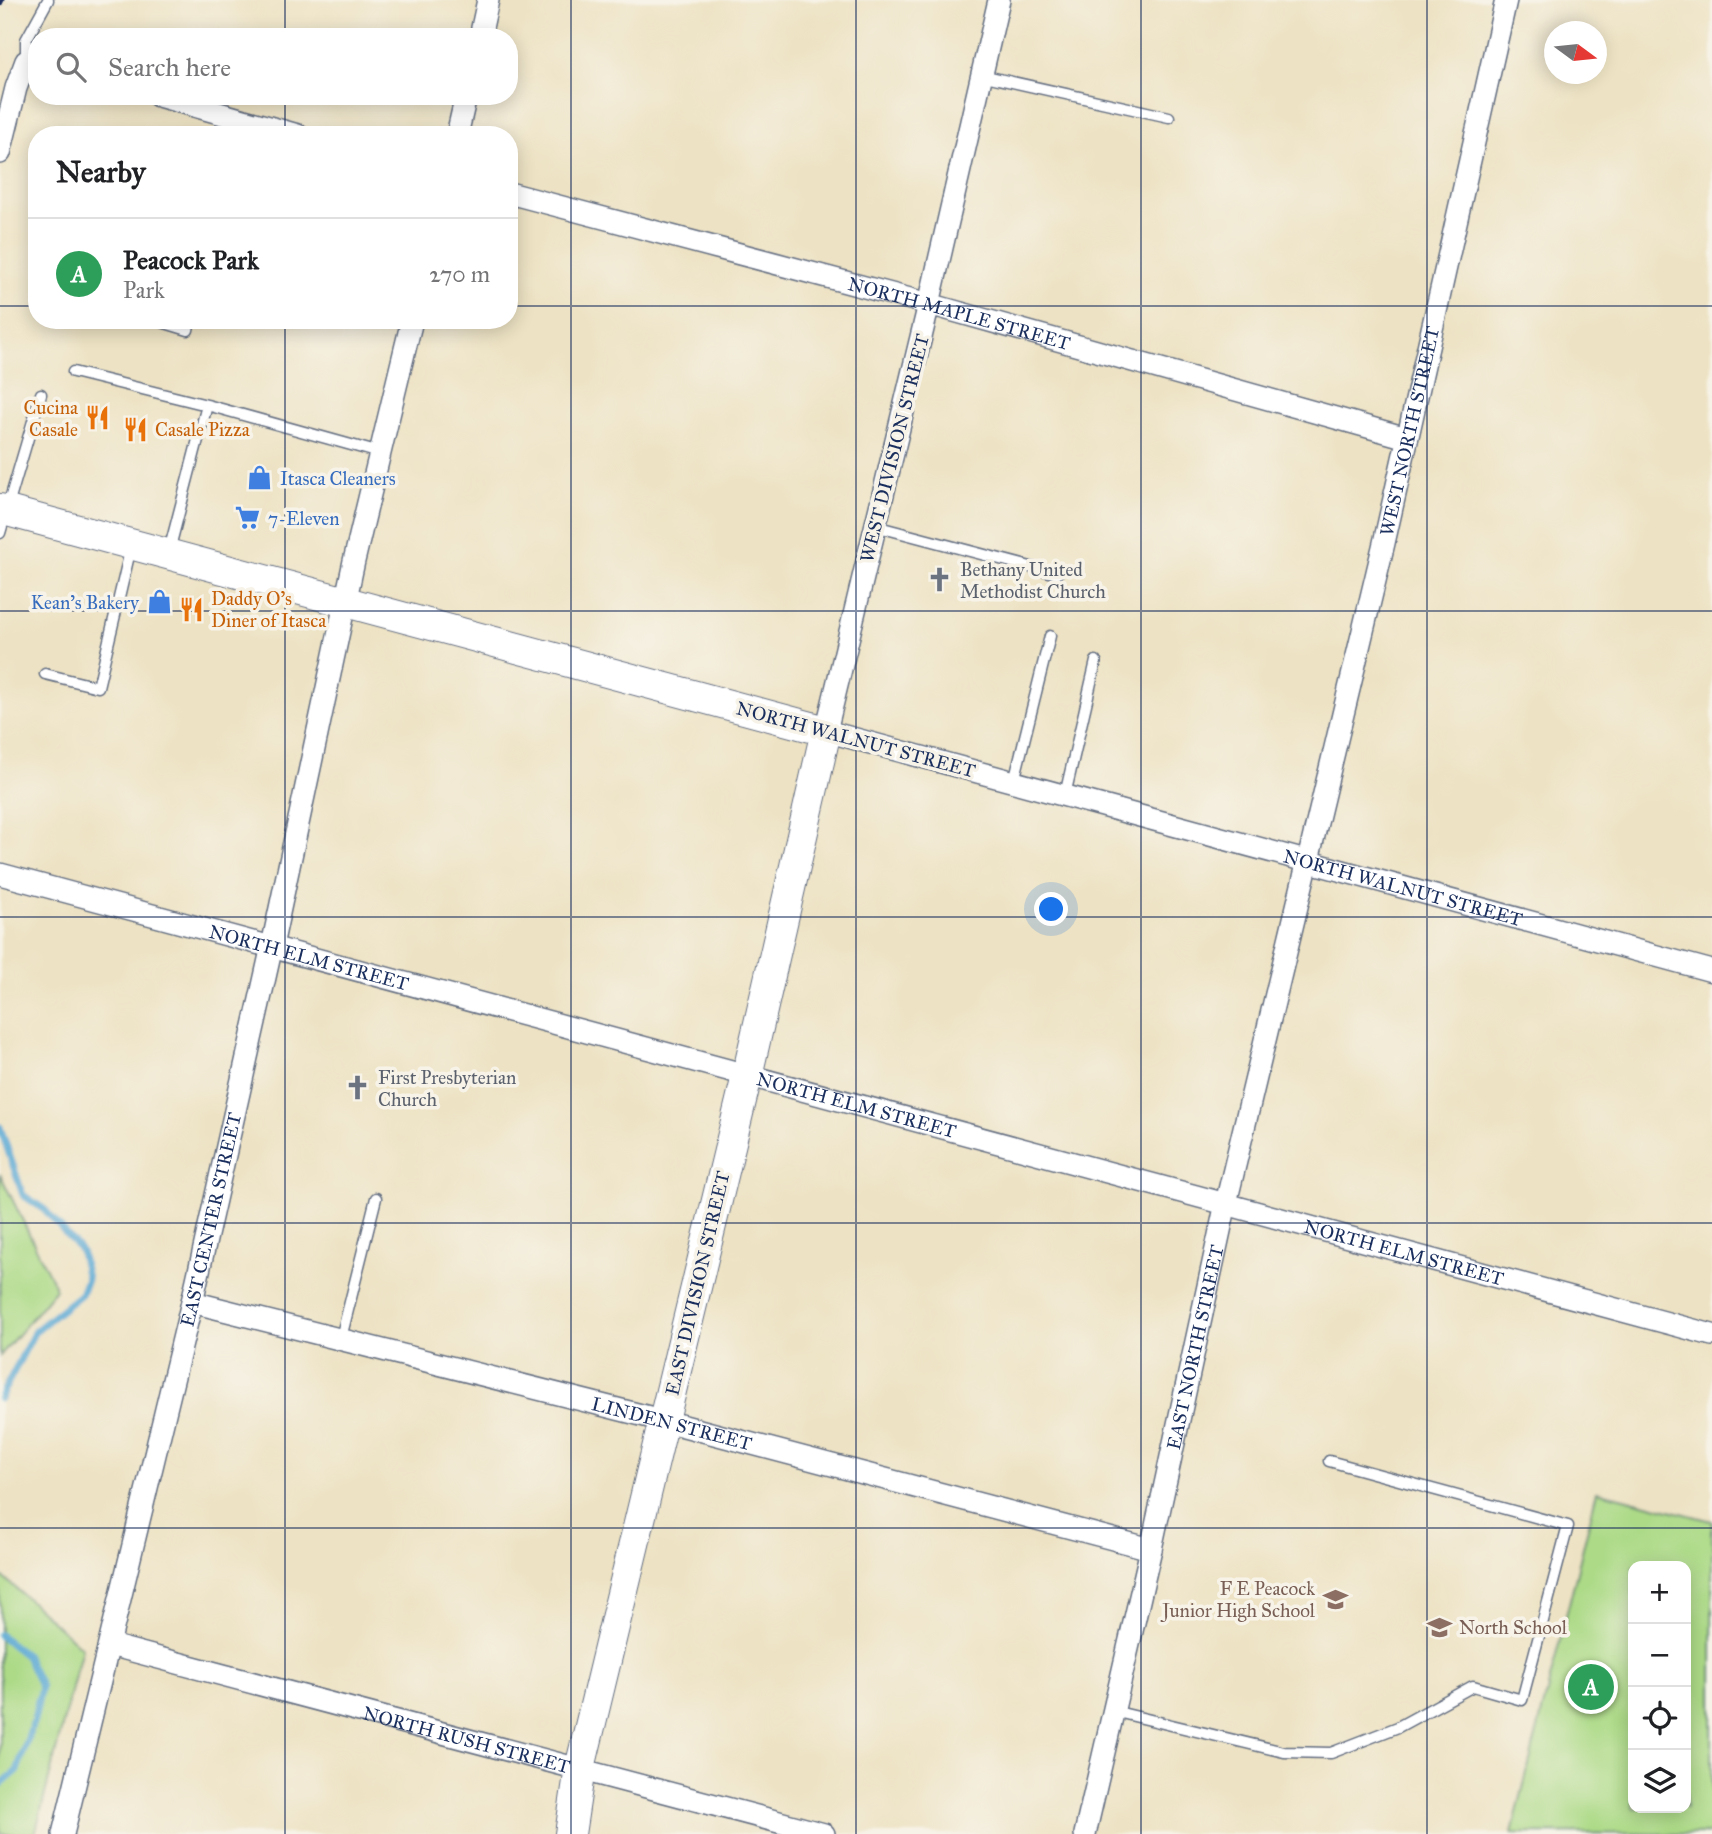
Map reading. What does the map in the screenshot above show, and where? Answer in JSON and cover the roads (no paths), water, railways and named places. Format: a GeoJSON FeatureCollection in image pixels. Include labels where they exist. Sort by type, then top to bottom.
{"type":"FeatureCollection","features":[{"type":"Feature","properties":{"kind":"street"},"geometry":{"type":"LineString","coordinates":[[482,28],[488,0]]}},
{"type":"Feature","properties":{"kind":"street","name":"WEST DIVISION STREET"},"geometry":{"type":"LineString","coordinates":[[826,731],[999,0]]}},
{"type":"Feature","properties":{"kind":"street","name":"WEST NORTH STREET"},"geometry":{"type":"LineString","coordinates":[[1306,862],[1366,622],[1506,0]]}},
{"type":"Feature","properties":{"kind":"street"},"geometry":{"type":"LineString","coordinates":[[0,153],[16,88],[28,68]]}},
{"type":"Feature","properties":{"kind":"street"},"geometry":{"type":"LineString","coordinates":[[180,105],[228,125]]}},
{"type":"Feature","properties":{"kind":"street"},"geometry":{"type":"LineString","coordinates":[[459,126],[464,105]]}},
{"type":"Feature","properties":{"kind":"street","name":"NORTH MAPLE STREET"},"geometry":{"type":"LineString","coordinates":[[518,195],[929,304],[1407,438]]}},
{"type":"Feature","properties":{"kind":"street","name":"EAST CENTER STREET"},"geometry":{"type":"LineString","coordinates":[[63,1834],[192,1302],[272,946],[345,602],[410,329]]}},
{"type":"Feature","properties":{"kind":"street","name":"NORTH WALNUT STREET"},"geometry":{"type":"LineString","coordinates":[[2,517],[169,554],[1712,971]]}},
{"type":"Feature","properties":{"kind":"street","name":"EAST DIVISION STREET"},"geometry":{"type":"LineString","coordinates":[[570,1834],[580,1768],[747,1076],[826,731]]}},
{"type":"Feature","properties":{"kind":"street","name":"EAST NORTH STREET"},"geometry":{"type":"LineString","coordinates":[[1085,1834],[1151,1549],[1226,1203],[1306,862]]}},
{"type":"Feature","properties":{"kind":"street","name":"NORTH ELM STREET"},"geometry":{"type":"LineString","coordinates":[[0,874],[1712,1335]]}},
{"type":"Feature","properties":{"kind":"street","name":"LINDEN STREET"},"geometry":{"type":"LineString","coordinates":[[192,1302],[665,1421],[1151,1549]]}},
{"type":"Feature","properties":{"kind":"street","name":"NORTH RUSH STREET"},"geometry":{"type":"LineString","coordinates":[[110,1645],[824,1834]]}},
{"type":"Feature","properties":{"kind":"lane"},"geometry":{"type":"LineString","coordinates":[[33,28],[48,0]]}},
{"type":"Feature","properties":{"kind":"lane"},"geometry":{"type":"LineString","coordinates":[[981,75],[1169,117]]}},
{"type":"Feature","properties":{"kind":"lane"},"geometry":{"type":"LineString","coordinates":[[73,372],[380,453]]}},
{"type":"Feature","properties":{"kind":"lane"},"geometry":{"type":"LineString","coordinates":[[2,517],[41,394]]}},
{"type":"Feature","properties":{"kind":"lane"},"geometry":{"type":"LineString","coordinates":[[169,554],[206,405]]}},
{"type":"Feature","properties":{"kind":"lane"},"geometry":{"type":"LineString","coordinates":[[875,526],[1057,574]]}},
{"type":"Feature","properties":{"kind":"lane"},"geometry":{"type":"LineString","coordinates":[[45,674],[99,687],[131,544]]}},
{"type":"Feature","properties":{"kind":"lane"},"geometry":{"type":"LineString","coordinates":[[1014,782],[1050,636]]}},
{"type":"Feature","properties":{"kind":"lane"},"geometry":{"type":"LineString","coordinates":[[1065,795],[1096,661]]}},
{"type":"Feature","properties":{"kind":"lane"},"geometry":{"type":"LineString","coordinates":[[341,1338],[376,1198]]}},
{"type":"Feature","properties":{"kind":"lane"},"geometry":{"type":"LineString","coordinates":[[1113,1711],[1284,1752],[1331,1754],[1398,1727],[1473,1686],[1522,1700],[1568,1526],[1328,1461]]}},
{"type":"Feature","properties":{"kind":"waterway"},"geometry":{"type":"LineString","coordinates":[[0,1127],[23,1195],[45,1210],[81,1251],[87,1279],[81,1294],[35,1331],[0,1398]]}},
{"type":"Feature","properties":{"kind":"waterway"},"geometry":{"type":"LineString","coordinates":[[0,1635],[26,1656],[41,1687],[34,1720],[17,1771],[0,1785]]}},
{"type":"Feature","properties":{"kind":"railway"},"geometry":{"type":"LineString","coordinates":[[0,4],[2,0]]}},
{"type":"Feature","properties":{"kind":"place","name":"Cucina Casale"},"geometry":{"type":"Point","coordinates":[98,418]}},
{"type":"Feature","properties":{"kind":"place","name":"Casale Pizza"},"geometry":{"type":"Point","coordinates":[135,429]}},
{"type":"Feature","properties":{"kind":"place","name":"Itasca Cleaners"},"geometry":{"type":"Point","coordinates":[260,478]}},
{"type":"Feature","properties":{"kind":"place","name":"7-Eleven"},"geometry":{"type":"Point","coordinates":[248,518]}},
{"type":"Feature","properties":{"kind":"place","name":"Bethany United Methodist Church"},"geometry":{"type":"Point","coordinates":[940,580]}},
{"type":"Feature","properties":{"kind":"place","name":"Kean’s Bakery"},"geometry":{"type":"Point","coordinates":[159,602]}},
{"type":"Feature","properties":{"kind":"place","name":"Daddy O’s Diner of Itasca"},"geometry":{"type":"Point","coordinates":[191,609]}},
{"type":"Feature","properties":{"kind":"place","name":"First Presbyterian Church"},"geometry":{"type":"Point","coordinates":[358,1088]}},
{"type":"Feature","properties":{"kind":"place","name":"F E Peacock Junior High School"},"geometry":{"type":"Point","coordinates":[1335,1599]}},
{"type":"Feature","properties":{"kind":"place","name":"North School"},"geometry":{"type":"Point","coordinates":[1439,1627]}},
{"type":"Feature","properties":{"kind":"place","name":"Peacock Park"},"geometry":{"type":"Point","coordinates":[1591,1687]}}]}
